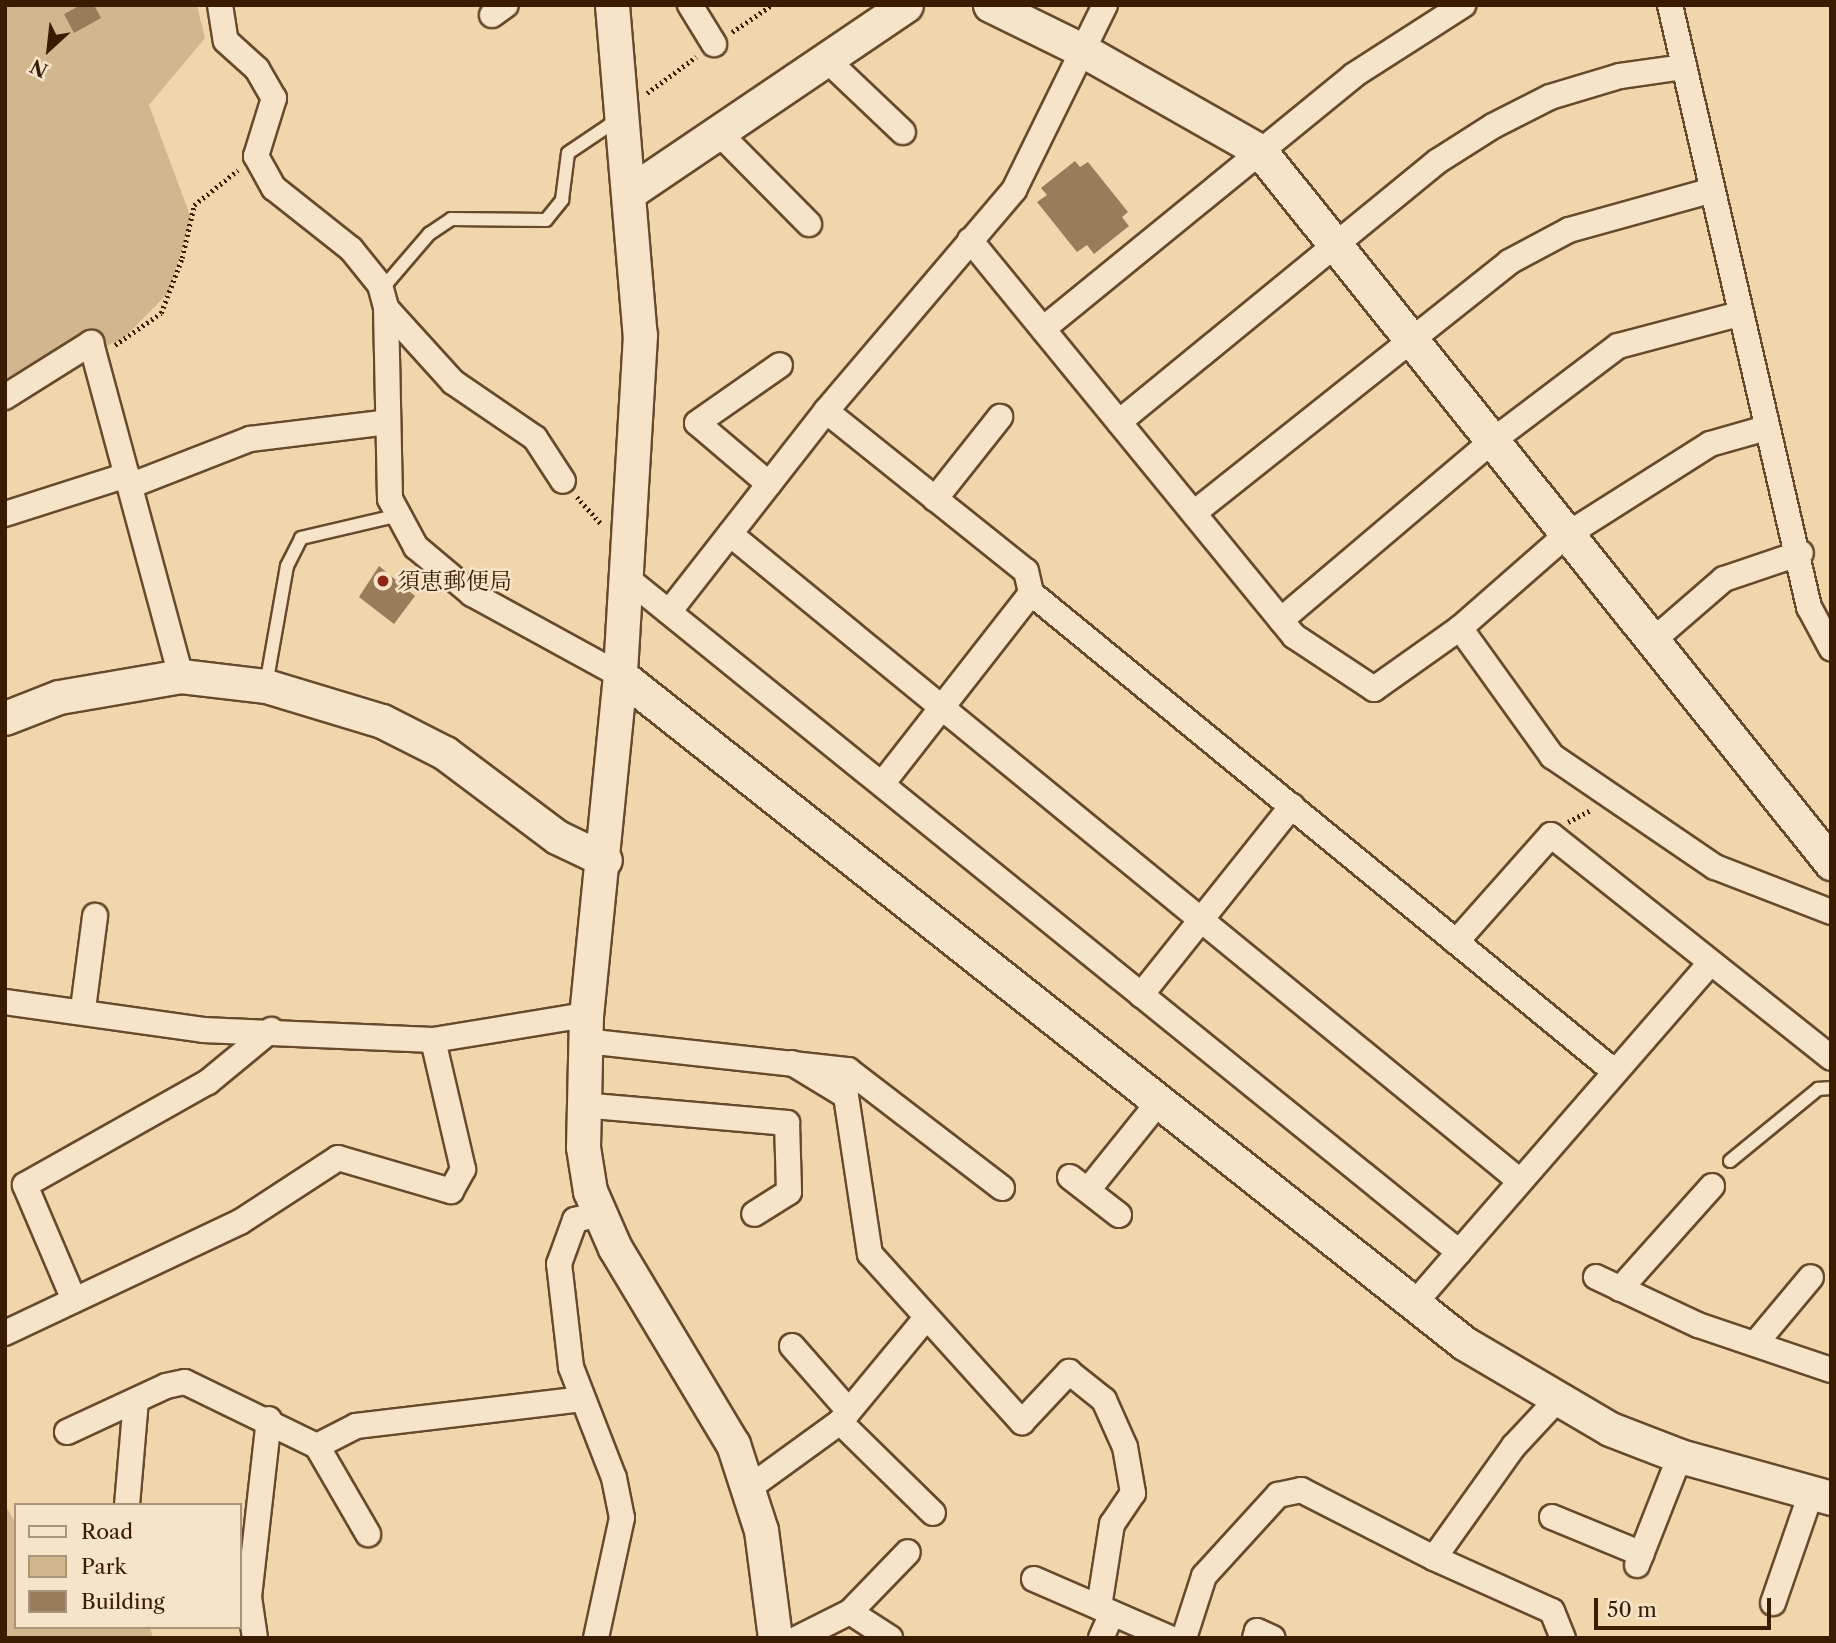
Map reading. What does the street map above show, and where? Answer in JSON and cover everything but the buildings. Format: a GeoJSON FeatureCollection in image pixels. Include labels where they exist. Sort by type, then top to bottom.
{"type":"FeatureCollection","features":[{"type":"Feature","properties":{"kind":"street"},"geometry":{"type":"LineString","coordinates":[[220,5],[226,41],[257,69],[274,98],[256,156],[274,188],[351,249],[384,299],[453,382],[535,438],[563,481]]}},
{"type":"Feature","properties":{"kind":"street"},"geometry":{"type":"LineString","coordinates":[[612,5],[630,192],[640,335],[624,563],[620,676],[605,860],[586,1028],[582,1105],[588,1180],[599,1214],[716,1409],[749,1488],[770,1572],[775,1638]]}},
{"type":"Feature","properties":{"kind":"street"},"geometry":{"type":"LineString","coordinates":[[690,5],[714,44]]}},
{"type":"Feature","properties":{"kind":"street"},"geometry":{"type":"LineString","coordinates":[[990,5],[1084,51],[1261,151],[1650,643],[1831,863]]}},
{"type":"Feature","properties":{"kind":"street"},"geometry":{"type":"LineString","coordinates":[[669,612],[826,411],[1014,190],[1105,5]]}},
{"type":"Feature","properties":{"kind":"street"},"geometry":{"type":"LineString","coordinates":[[1043,329],[1353,75],[1463,5]]}},
{"type":"Feature","properties":{"kind":"street"},"geometry":{"type":"LineString","coordinates":[[1670,5],[1766,428],[1801,553],[1809,607],[1831,648]]}},
{"type":"Feature","properties":{"kind":"street"},"geometry":{"type":"LineString","coordinates":[[630,192],[826,59],[895,8]]}},
{"type":"Feature","properties":{"kind":"street"},"geometry":{"type":"LineString","coordinates":[[826,59],[902,132]]}},
{"type":"Feature","properties":{"kind":"street"},"geometry":{"type":"LineString","coordinates":[[1119,422],[1438,161],[1493,125],[1550,97],[1620,76],[1684,67]]}},
{"type":"Feature","properties":{"kind":"street"},"geometry":{"type":"LineString","coordinates":[[719,133],[810,224]]}},
{"type":"Feature","properties":{"kind":"street"},"geometry":{"type":"LineString","coordinates":[[1194,513],[1412,342],[1509,262],[1569,230],[1713,190]]}},
{"type":"Feature","properties":{"kind":"street"},"geometry":{"type":"LineString","coordinates":[[970,240],[1294,636],[1374,689],[1460,628],[1565,536],[1710,444],[1766,428]]}},
{"type":"Feature","properties":{"kind":"street"},"geometry":{"type":"LineString","coordinates":[[384,299],[390,499],[416,547],[472,594],[620,676],[1413,1305],[1556,1401],[1680,1456],[1821,1495],[1773,1603]]}},
{"type":"Feature","properties":{"kind":"street"},"geometry":{"type":"LineString","coordinates":[[1281,620],[1491,442],[1618,346],[1739,314]]}},
{"type":"Feature","properties":{"kind":"street"},"geometry":{"type":"LineString","coordinates":[[5,397],[91,343],[94,365],[130,480],[181,676]]}},
{"type":"Feature","properties":{"kind":"street"},"geometry":{"type":"LineString","coordinates":[[769,484],[697,423],[780,365]]}},
{"type":"Feature","properties":{"kind":"street"},"geometry":{"type":"LineString","coordinates":[[826,411],[1026,572],[1031,593],[1615,1072]]}},
{"type":"Feature","properties":{"kind":"street"},"geometry":{"type":"LineString","coordinates":[[935,499],[1000,417]]}},
{"type":"Feature","properties":{"kind":"street"},"geometry":{"type":"LineString","coordinates":[[5,514],[130,480],[250,439],[388,422]]}},
{"type":"Feature","properties":{"kind":"street"},"geometry":{"type":"LineString","coordinates":[[730,534],[1520,1181]]}},
{"type":"Feature","properties":{"kind":"street"},"geometry":{"type":"LineString","coordinates":[[1650,643],[1724,579],[1801,553]]}},
{"type":"Feature","properties":{"kind":"street"},"geometry":{"type":"LineString","coordinates":[[624,563],[669,612],[1459,1252]]}},
{"type":"Feature","properties":{"kind":"street"},"geometry":{"type":"LineString","coordinates":[[882,784],[1031,593]]}},
{"type":"Feature","properties":{"kind":"street"},"geometry":{"type":"LineString","coordinates":[[1460,628],[1552,757],[1715,867],[1831,912]]}},
{"type":"Feature","properties":{"kind":"street"},"geometry":{"type":"LineString","coordinates":[[5,718],[59,697],[181,676],[266,686],[382,721],[445,753],[557,837],[605,860]]}},
{"type":"Feature","properties":{"kind":"street"},"geometry":{"type":"LineString","coordinates":[[1141,995],[1292,806]]}},
{"type":"Feature","properties":{"kind":"street"},"geometry":{"type":"LineString","coordinates":[[1456,942],[1551,835],[1709,965],[1831,1058]]}},
{"type":"Feature","properties":{"kind":"street"},"geometry":{"type":"LineString","coordinates":[[83,1009],[95,916]]}},
{"type":"Feature","properties":{"kind":"street"},"geometry":{"type":"LineString","coordinates":[[1413,1305],[1709,965]]}},
{"type":"Feature","properties":{"kind":"street"},"geometry":{"type":"LineString","coordinates":[[5,1002],[83,1009],[203,1030],[271,1030],[433,1040],[586,1028],[849,1070],[1002,1188]]}},
{"type":"Feature","properties":{"kind":"street"},"geometry":{"type":"LineString","coordinates":[[74,1300],[15,1191],[208,1082],[271,1030]]}},
{"type":"Feature","properties":{"kind":"street"},"geometry":{"type":"LineString","coordinates":[[5,1333],[240,1222],[338,1158],[451,1191],[463,1169],[433,1040]]}},
{"type":"Feature","properties":{"kind":"street"},"geometry":{"type":"LineString","coordinates":[[792,1063],[846,1096],[870,1254],[1022,1422],[1069,1372],[1104,1400],[1125,1447],[1133,1493],[1112,1524],[1106,1610],[1101,1638]]}},
{"type":"Feature","properties":{"kind":"street"},"geometry":{"type":"LineString","coordinates":[[1119,1216],[1079,1183],[1158,1103]]}},
{"type":"Feature","properties":{"kind":"street"},"geometry":{"type":"LineString","coordinates":[[582,1105],[787,1124],[789,1192],[754,1214]]}},
{"type":"Feature","properties":{"kind":"street"},"geometry":{"type":"LineString","coordinates":[[1620,1289],[1712,1186]]}},
{"type":"Feature","properties":{"kind":"street"},"geometry":{"type":"LineString","coordinates":[[578,1638],[600,1628],[622,1518],[614,1478],[581,1399],[571,1367],[559,1264],[575,1220],[599,1214]]}},
{"type":"Feature","properties":{"kind":"street"},"geometry":{"type":"LineString","coordinates":[[1755,1344],[1811,1277]]}},
{"type":"Feature","properties":{"kind":"street"},"geometry":{"type":"LineString","coordinates":[[1596,1278],[1755,1344],[1831,1370]]}},
{"type":"Feature","properties":{"kind":"street"},"geometry":{"type":"LineString","coordinates":[[749,1488],[845,1417],[927,1317]]}},
{"type":"Feature","properties":{"kind":"street"},"geometry":{"type":"LineString","coordinates":[[792,1346],[845,1417],[933,1513]]}},
{"type":"Feature","properties":{"kind":"street"},"geometry":{"type":"LineString","coordinates":[[68,1432],[185,1382],[269,1419],[317,1446],[368,1534]]}},
{"type":"Feature","properties":{"kind":"street"},"geometry":{"type":"LineString","coordinates":[[317,1446],[356,1426],[581,1399]]}},
{"type":"Feature","properties":{"kind":"street"},"geometry":{"type":"LineString","coordinates":[[127,1503],[136,1401]]}},
{"type":"Feature","properties":{"kind":"street"},"geometry":{"type":"LineString","coordinates":[[1434,1558],[1514,1446],[1556,1401]]}},
{"type":"Feature","properties":{"kind":"street"},"geometry":{"type":"LineString","coordinates":[[255,1638],[245,1596],[269,1419]]}},
{"type":"Feature","properties":{"kind":"street"},"geometry":{"type":"LineString","coordinates":[[1552,1517],[1640,1559],[1680,1456]]}},
{"type":"Feature","properties":{"kind":"street"},"geometry":{"type":"LineString","coordinates":[[1184,1638],[1205,1576],[1278,1495],[1301,1490],[1434,1558],[1552,1611],[1563,1638]]}},
{"type":"Feature","properties":{"kind":"street"},"geometry":{"type":"LineString","coordinates":[[798,1638],[850,1612],[908,1552]]}},
{"type":"Feature","properties":{"kind":"street"},"geometry":{"type":"LineString","coordinates":[[1034,1579],[1170,1638]]}},
{"type":"Feature","properties":{"kind":"street"},"geometry":{"type":"LineString","coordinates":[[850,1612],[890,1638]]}},
{"type":"Feature","properties":{"kind":"street"},"geometry":{"type":"LineString","coordinates":[[1255,1638],[1257,1631],[1273,1638]]}},
{"type":"Feature","properties":{"kind":"lane"},"geometry":{"type":"LineString","coordinates":[[384,299],[429,234],[451,219],[545,220],[562,200],[568,153],[608,126],[622,124]]}},
{"type":"Feature","properties":{"kind":"lane"},"geometry":{"type":"LineString","coordinates":[[266,686],[287,566],[301,538],[399,515]]}},
{"type":"Feature","properties":{"kind":"lane"},"geometry":{"type":"LineString","coordinates":[[1730,1161],[1818,1089],[1831,1088]]}},
{"type":"Feature","properties":{"kind":"path"},"geometry":{"type":"LineString","coordinates":[[94,365],[161,313],[182,258],[194,205],[256,156]]}},
{"type":"Feature","properties":{"kind":"path"},"geometry":{"type":"LineString","coordinates":[[563,481],[624,563]]}},
{"type":"Feature","properties":{"kind":"path"},"geometry":{"type":"LineString","coordinates":[[1551,835],[1613,797]]}},
{"type":"Feature","properties":{"kind":"green space"},"geometry":{"type":"Polygon","coordinates":[[[5,5],[197,5],[205,38],[149,105],[191,218],[169,292],[124,338],[5,393],[5,5]]]}},
{"type":"Feature","properties":{"kind":"green space"},"geometry":{"type":"Polygon","coordinates":[[[5,1505],[14,1521],[14,1629],[151,1629],[153,1638],[5,1638],[5,1505]]]}},
{"type":"Feature","properties":{"kind":"place","name":"須恵郵便局"},"geometry":{"type":"Point","coordinates":[383,581]}}]}
